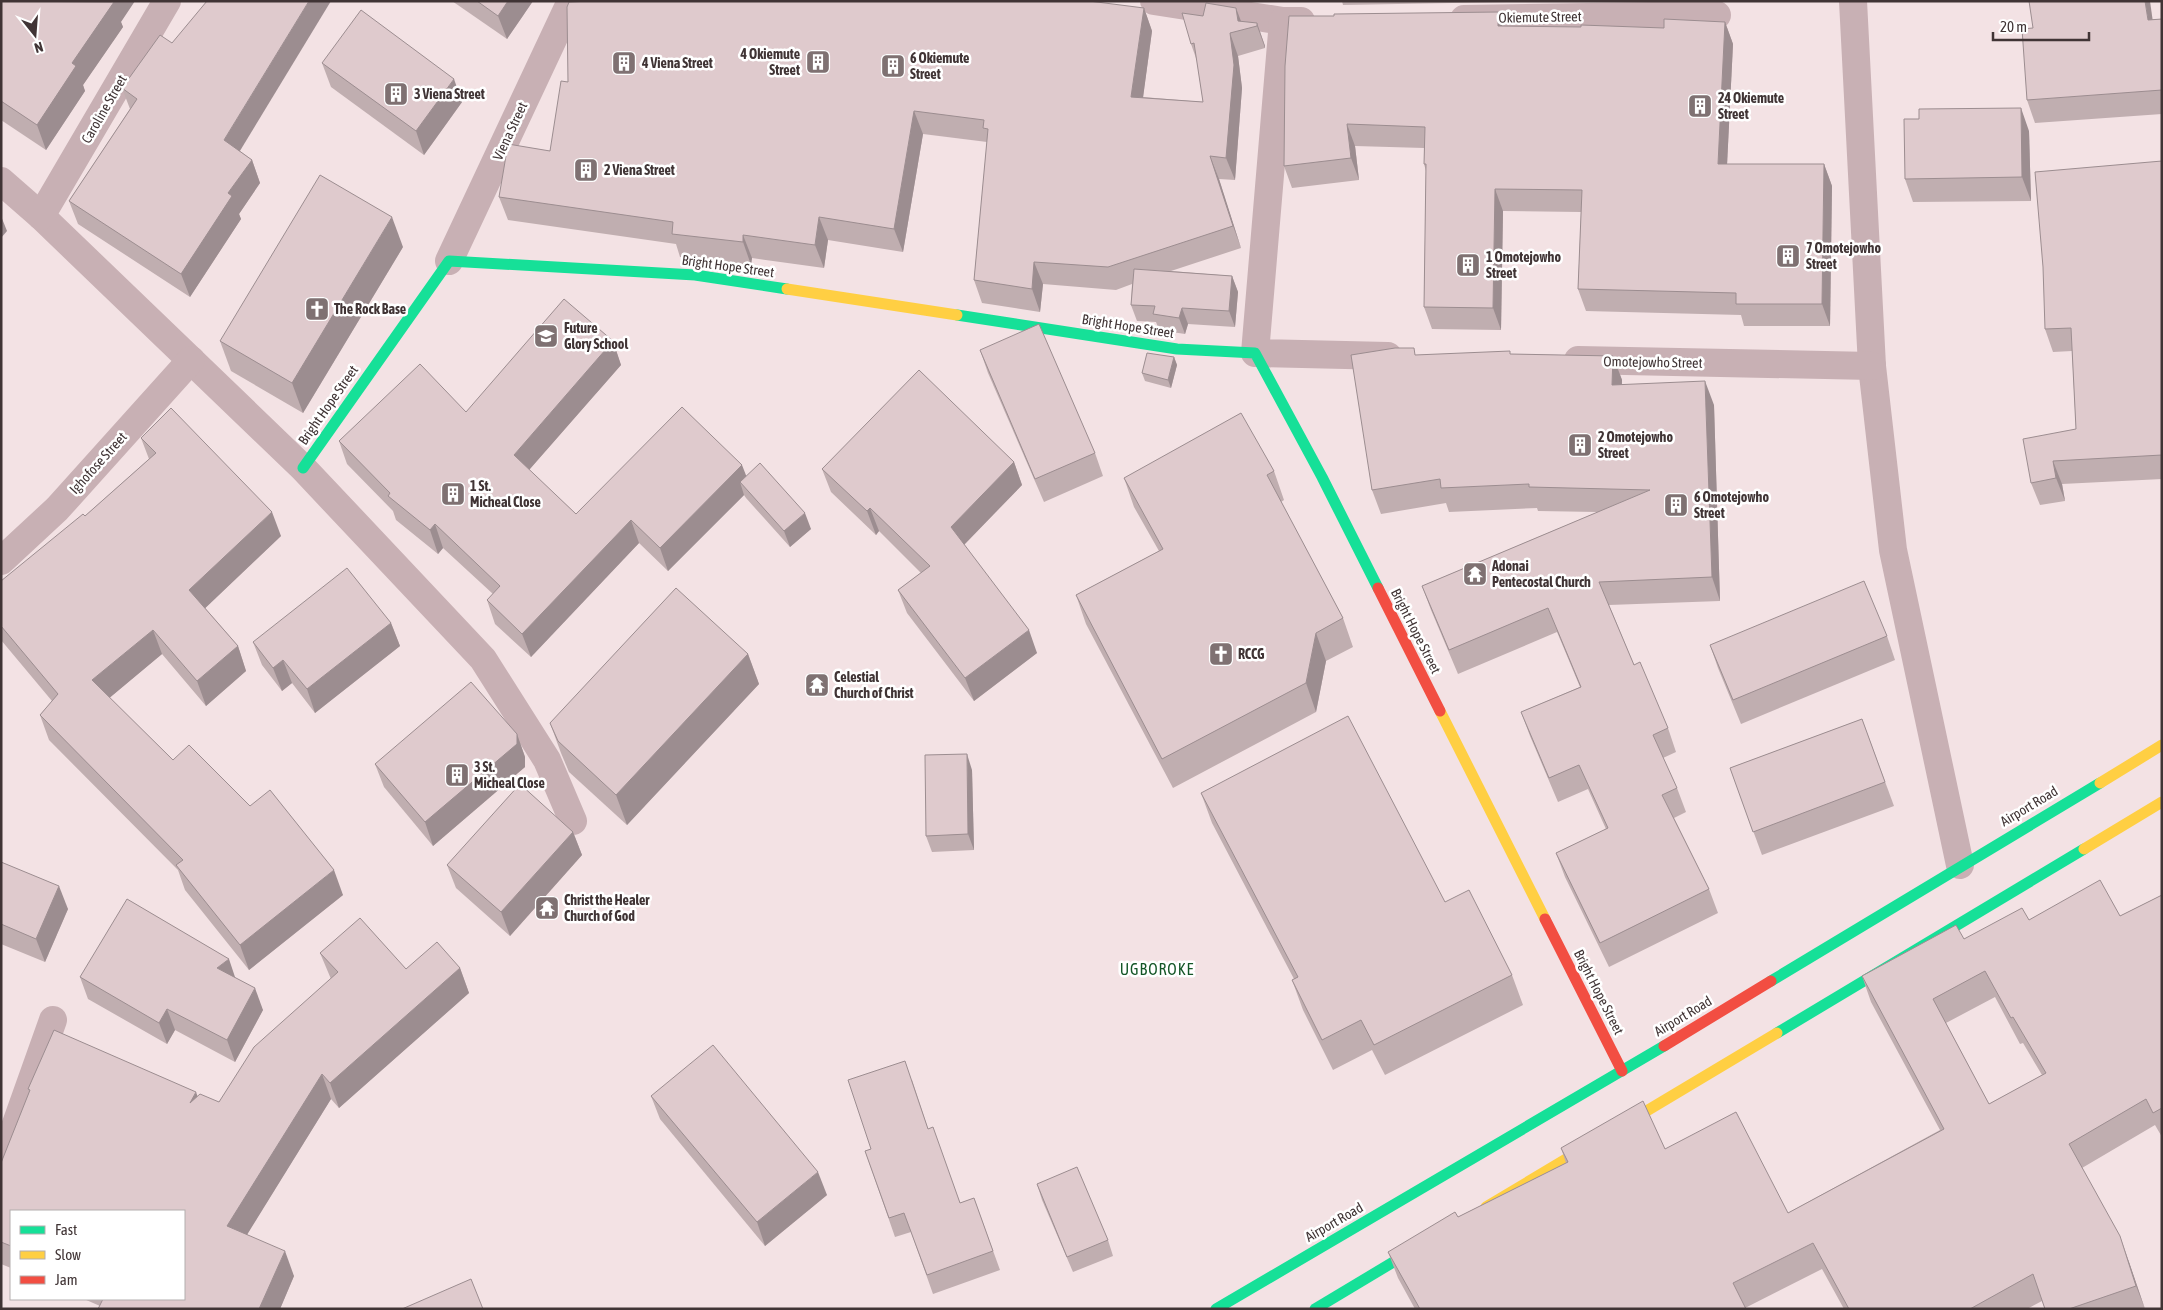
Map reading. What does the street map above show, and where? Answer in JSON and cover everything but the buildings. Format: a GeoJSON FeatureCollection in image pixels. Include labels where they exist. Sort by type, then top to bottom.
{"type":"FeatureCollection","features":[{"type":"Feature","properties":{"kind":"main road","name":"Bright Hope Street"},"geometry":{"type":"LineString","coordinates":[[302,468],[449,261],[695,275],[1177,349],[1255,353],[1322,477],[1622,1071]]}},
{"type":"Feature","properties":{"kind":"main road","name":"Airport Road"},"geometry":{"type":"LineString","coordinates":[[1216,1309],[1622,1071],[1960,865],[2162,745]]}},
{"type":"Feature","properties":{"kind":"main road"},"geometry":{"type":"LineString","coordinates":[[1477,1211],[2162,802]]}},
{"type":"Feature","properties":{"kind":"main road"},"geometry":{"type":"LineString","coordinates":[[1315,1309],[1434,1237]]}},
{"type":"Feature","properties":{"kind":"street","name":"Caroline Street"},"geometry":{"type":"LineString","coordinates":[[41,216],[166,1]]}},
{"type":"Feature","properties":{"kind":"street","name":"Viena Street"},"geometry":{"type":"LineString","coordinates":[[449,261],[571,1]]}},
{"type":"Feature","properties":{"kind":"street"},"geometry":{"type":"LineString","coordinates":[[1154,1],[1283,21],[1322,21]]}},
{"type":"Feature","properties":{"kind":"street"},"geometry":{"type":"LineString","coordinates":[[1853,1],[1872,366],[1893,550],[1960,865]]}},
{"type":"Feature","properties":{"kind":"street","name":"Okiemute Street"},"geometry":{"type":"LineString","coordinates":[[1441,19],[1717,14]]}},
{"type":"Feature","properties":{"kind":"street"},"geometry":{"type":"LineString","coordinates":[[1283,21],[1255,353],[1410,356]]}},
{"type":"Feature","properties":{"kind":"street"},"geometry":{"type":"LineString","coordinates":[[1,181],[41,216],[302,468],[483,659],[547,760],[573,821]]}},
{"type":"Feature","properties":{"kind":"street","name":"Ighofose Street"},"geometry":{"type":"LineString","coordinates":[[1,561],[57,509],[191,360]]}},
{"type":"Feature","properties":{"kind":"street","name":"Omotejowho Street"},"geometry":{"type":"LineString","coordinates":[[1557,360],[1872,366]]}},
{"type":"Feature","properties":{"kind":"street"},"geometry":{"type":"LineString","coordinates":[[1,1166],[53,1020]]}},
{"type":"Feature","properties":{"kind":"traffic: fast"},"geometry":{"type":"LineString","coordinates":[[303,468],[449,261],[695,275],[787,289]]}},
{"type":"Feature","properties":{"kind":"traffic: fast"},"geometry":{"type":"LineString","coordinates":[[957,315],[1177,349],[1255,353],[1322,477],[1378,588]]}},
{"type":"Feature","properties":{"kind":"traffic: fast"},"geometry":{"type":"LineString","coordinates":[[1771,981],[2100,783]]}},
{"type":"Feature","properties":{"kind":"traffic: fast"},"geometry":{"type":"LineString","coordinates":[[1777,1033],[2084,849]]}},
{"type":"Feature","properties":{"kind":"traffic: fast"},"geometry":{"type":"LineString","coordinates":[[1216,1309],[1664,1046]]}},
{"type":"Feature","properties":{"kind":"traffic: fast"},"geometry":{"type":"LineString","coordinates":[[1315,1309],[1425,1243]]}},
{"type":"Feature","properties":{"kind":"traffic: slow"},"geometry":{"type":"LineString","coordinates":[[787,289],[957,315]]}},
{"type":"Feature","properties":{"kind":"traffic: slow"},"geometry":{"type":"LineString","coordinates":[[1440,711],[1545,919]]}},
{"type":"Feature","properties":{"kind":"traffic: slow"},"geometry":{"type":"LineString","coordinates":[[2100,783],[2162,745]]}},
{"type":"Feature","properties":{"kind":"traffic: slow"},"geometry":{"type":"LineString","coordinates":[[2084,849],[2162,802]]}},
{"type":"Feature","properties":{"kind":"traffic: slow"},"geometry":{"type":"LineString","coordinates":[[1486,1207],[1777,1033]]}},
{"type":"Feature","properties":{"kind":"traffic: jam"},"geometry":{"type":"LineString","coordinates":[[1378,588],[1440,711]]}},
{"type":"Feature","properties":{"kind":"traffic: jam"},"geometry":{"type":"LineString","coordinates":[[1545,919],[1622,1071]]}},
{"type":"Feature","properties":{"kind":"traffic: jam"},"geometry":{"type":"LineString","coordinates":[[1664,1046],[1771,981]]}},
{"type":"Feature","properties":{"kind":"place","name":"4 Okiemute Street"},"geometry":{"type":"Point","coordinates":[818,62]}},
{"type":"Feature","properties":{"kind":"place","name":"4 Viena Street"},"geometry":{"type":"Point","coordinates":[624,63]}},
{"type":"Feature","properties":{"kind":"place","name":"6 Okiemute Street"},"geometry":{"type":"Point","coordinates":[893,66]}},
{"type":"Feature","properties":{"kind":"place","name":"3 Viena Street"},"geometry":{"type":"Point","coordinates":[396,94]}},
{"type":"Feature","properties":{"kind":"place","name":"24 Okiemute Street"},"geometry":{"type":"Point","coordinates":[1700,106]}},
{"type":"Feature","properties":{"kind":"place","name":"2 Viena Street"},"geometry":{"type":"Point","coordinates":[586,170]}},
{"type":"Feature","properties":{"kind":"place","name":"7 Omotejowho Street"},"geometry":{"type":"Point","coordinates":[1788,256]}},
{"type":"Feature","properties":{"kind":"place","name":"1 Omotejowho Street"},"geometry":{"type":"Point","coordinates":[1468,265]}},
{"type":"Feature","properties":{"kind":"place","name":"The Rock Base"},"geometry":{"type":"Point","coordinates":[317,309]}},
{"type":"Feature","properties":{"kind":"place","name":"Future Glory School"},"geometry":{"type":"Point","coordinates":[546,336]}},
{"type":"Feature","properties":{"kind":"place","name":"2 Omotejowho Street"},"geometry":{"type":"Point","coordinates":[1580,445]}},
{"type":"Feature","properties":{"kind":"place","name":"1 St. Micheal Close"},"geometry":{"type":"Point","coordinates":[453,494]}},
{"type":"Feature","properties":{"kind":"place","name":"6 Omotejowho Street"},"geometry":{"type":"Point","coordinates":[1676,505]}},
{"type":"Feature","properties":{"kind":"place","name":"Adonai Pentecostal Church"},"geometry":{"type":"Point","coordinates":[1475,574]}},
{"type":"Feature","properties":{"kind":"place","name":"RCCG"},"geometry":{"type":"Point","coordinates":[1221,654]}},
{"type":"Feature","properties":{"kind":"place","name":"Celestial Church of Christ"},"geometry":{"type":"Point","coordinates":[817,685]}},
{"type":"Feature","properties":{"kind":"place","name":"3 St. Micheal Close"},"geometry":{"type":"Point","coordinates":[457,775]}},
{"type":"Feature","properties":{"kind":"place","name":"Christ the Healer Church of God"},"geometry":{"type":"Point","coordinates":[547,908]}},
{"type":"Feature","properties":{"kind":"district","name":"UGBOROKE"},"geometry":{"type":"Point","coordinates":[1157,969]}}]}
